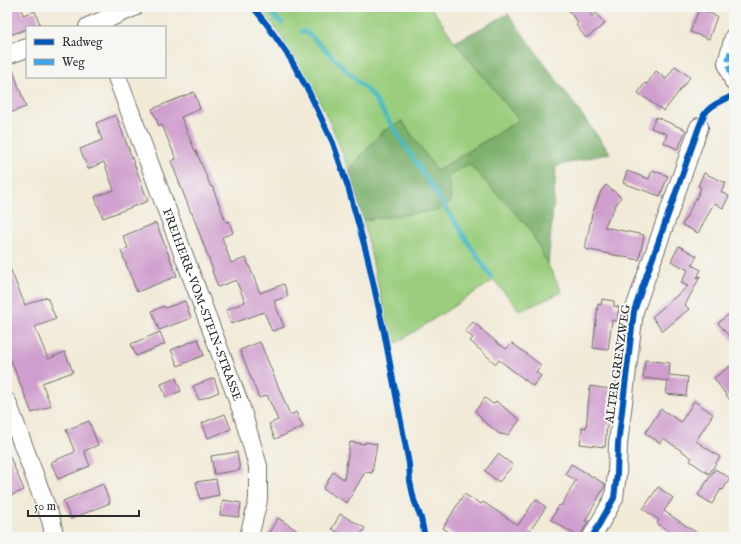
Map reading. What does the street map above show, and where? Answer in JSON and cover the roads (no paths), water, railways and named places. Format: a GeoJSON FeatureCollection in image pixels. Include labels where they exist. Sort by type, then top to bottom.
{"type":"FeatureCollection","features":[{"type":"Feature","properties":{"kind":"street"},"geometry":{"type":"LineString","coordinates":[[94,26],[134,7]]}},
{"type":"Feature","properties":{"kind":"street"},"geometry":{"type":"LineString","coordinates":[[734,37],[727,63],[734,82]]}},
{"type":"Feature","properties":{"kind":"street"},"geometry":{"type":"LineString","coordinates":[[7,54],[26,48]]}},
{"type":"Feature","properties":{"kind":"street","name":"FREIHERR-VOM-STEIN-STRASSE"},"geometry":{"type":"LineString","coordinates":[[117,78],[242,408],[258,466],[258,500],[249,537]]}},
{"type":"Feature","properties":{"kind":"street","name":"ALTER GRENZWEG"},"geometry":{"type":"LineString","coordinates":[[592,537],[614,498],[617,474],[618,444],[634,310],[699,127]]}},
{"type":"Feature","properties":{"kind":"street"},"geometry":{"type":"LineString","coordinates":[[7,402],[51,520],[53,537]]}},
{"type":"Feature","properties":{"kind":"waterway"},"geometry":{"type":"LineString","coordinates":[[269,7],[275,17],[282,23]]}},
{"type":"Feature","properties":{"kind":"waterway"},"geometry":{"type":"LineString","coordinates":[[302,31],[308,33],[372,95],[491,277]]}}]}
